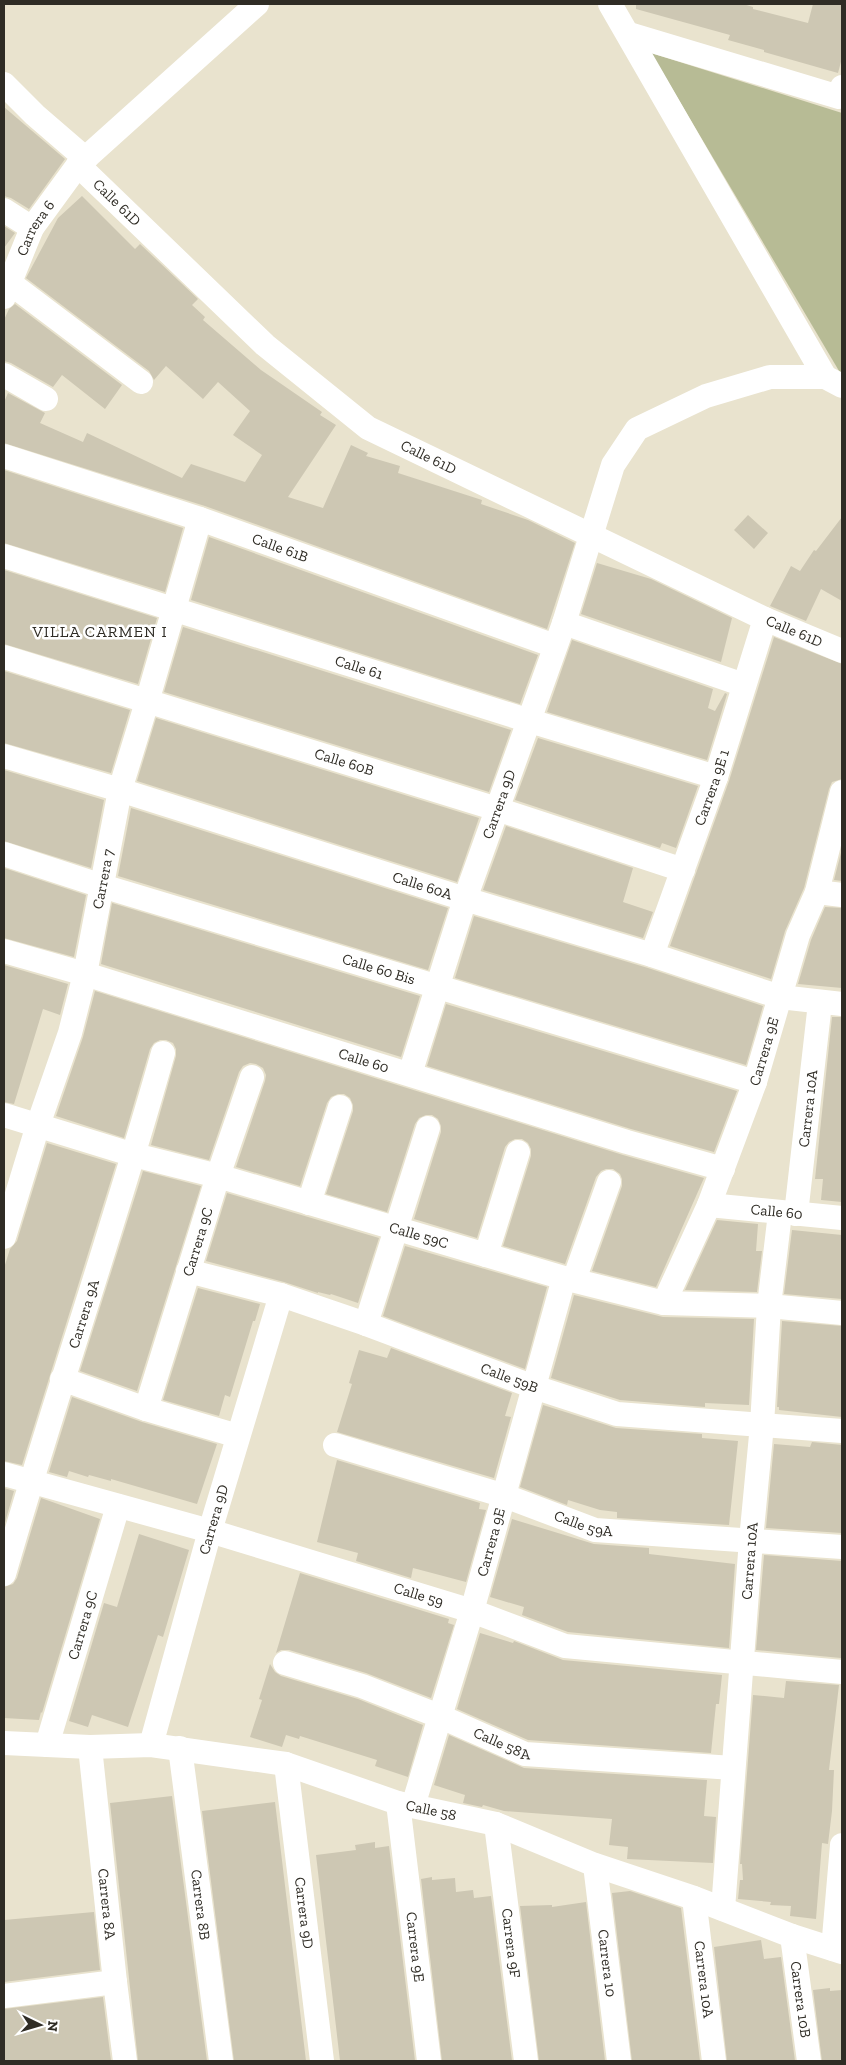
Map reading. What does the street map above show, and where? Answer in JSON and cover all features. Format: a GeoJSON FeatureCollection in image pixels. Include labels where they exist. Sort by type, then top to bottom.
{"type":"FeatureCollection","features":[{"type":"Feature","properties":{"kind":"street","name":"Carrera 6"},"geometry":{"type":"LineString","coordinates":[[7,290],[32,228],[82,162],[257,4]]}},
{"type":"Feature","properties":{"kind":"street"},"geometry":{"type":"LineString","coordinates":[[610,4],[834,381]]}},
{"type":"Feature","properties":{"kind":"street"},"geometry":{"type":"LineString","coordinates":[[629,34],[839,97],[842,87]]}},
{"type":"Feature","properties":{"kind":"street","name":"Calle 61D"},"geometry":{"type":"LineString","coordinates":[[4,84],[265,345],[368,428],[765,619],[842,651]]}},
{"type":"Feature","properties":{"kind":"street"},"geometry":{"type":"LineString","coordinates":[[4,210],[32,228]]}},
{"type":"Feature","properties":{"kind":"street"},"geometry":{"type":"LineString","coordinates":[[7,290],[141,382]]}},
{"type":"Feature","properties":{"kind":"street","name":"Carrera 9D"},"geometry":{"type":"LineString","coordinates":[[410,1074],[465,899],[564,623],[612,466],[638,429],[706,396],[770,377],[834,381]]}},
{"type":"Feature","properties":{"kind":"street"},"geometry":{"type":"LineString","coordinates":[[6,380],[46,399]]}},
{"type":"Feature","properties":{"kind":"street","name":"Calle 61B"},"geometry":{"type":"LineString","coordinates":[[4,456],[200,518],[556,646]]}},
{"type":"Feature","properties":{"kind":"street","name":"Carrera 7"},"geometry":{"type":"LineString","coordinates":[[4,1237],[38,1125],[70,1033],[85,974],[120,790],[200,518]]}},
{"type":"Feature","properties":{"kind":"street","name":"Calle 61"},"geometry":{"type":"LineString","coordinates":[[4,556],[530,722],[716,777]]}},
{"type":"Feature","properties":{"kind":"street","name":"Carrera 9E 1"},"geometry":{"type":"LineString","coordinates":[[652,955],[716,777],[765,619]]}},
{"type":"Feature","properties":{"kind":"street"},"geometry":{"type":"LineString","coordinates":[[564,623],[744,685]]}},
{"type":"Feature","properties":{"kind":"street","name":"Calle 60B"},"geometry":{"type":"LineString","coordinates":[[4,657],[497,808],[683,870]]}},
{"type":"Feature","properties":{"kind":"street","name":"Calle 60A"},"geometry":{"type":"LineString","coordinates":[[4,756],[120,790],[465,899],[652,955],[780,997],[831,1003]]}},
{"type":"Feature","properties":{"kind":"street","name":"Carrera 9E"},"geometry":{"type":"LineString","coordinates":[[664,1303],[709,1205],[755,1082],[798,935],[817,892],[842,796]]}},
{"type":"Feature","properties":{"kind":"street","name":"Calle 60 Bis"},"geometry":{"type":"LineString","coordinates":[[4,854],[102,886],[755,1082]]}},
{"type":"Feature","properties":{"kind":"street"},"geometry":{"type":"LineString","coordinates":[[817,892],[842,895]]}},
{"type":"Feature","properties":{"kind":"street","name":"Calle 60"},"geometry":{"type":"LineString","coordinates":[[4,951],[85,974],[618,1139],[723,1169]]}},
{"type":"Feature","properties":{"kind":"street","name":"Carrera 10A"},"geometry":{"type":"LineString","coordinates":[[723,1909],[770,1306],[831,1003]]}},
{"type":"Feature","properties":{"kind":"street","name":"Carrera 9A"},"geometry":{"type":"LineString","coordinates":[[4,1574],[30,1482],[134,1155],[163,1053]]}},
{"type":"Feature","properties":{"kind":"street","name":"Carrera 9C"},"geometry":{"type":"LineString","coordinates":[[146,1409],[218,1176],[252,1077]]}},
{"type":"Feature","properties":{"kind":"street"},"geometry":{"type":"LineString","coordinates":[[308,1202],[340,1108]]}},
{"type":"Feature","properties":{"kind":"street","name":"Calle 59C"},"geometry":{"type":"LineString","coordinates":[[4,1115],[134,1155],[218,1176],[569,1279],[664,1303],[770,1306],[842,1314]]}},
{"type":"Feature","properties":{"kind":"street"},"geometry":{"type":"LineString","coordinates":[[366,1324],[428,1128]]}},
{"type":"Feature","properties":{"kind":"street"},"geometry":{"type":"LineString","coordinates":[[486,1255],[518,1152]]}},
{"type":"Feature","properties":{"kind":"street","name":"Carrera 9E"},"geometry":{"type":"LineString","coordinates":[[429,2061],[405,1805],[439,1716],[505,1496],[534,1387],[569,1279],[608,1182]]}},
{"type":"Feature","properties":{"kind":"street","name":"Calle 60"},"geometry":{"type":"LineString","coordinates":[[709,1205],[842,1218]]}},
{"type":"Feature","properties":{"kind":"street","name":"Calle 59B"},"geometry":{"type":"LineString","coordinates":[[188,1271],[281,1295],[366,1324],[534,1387],[617,1414],[842,1431]]}},
{"type":"Feature","properties":{"kind":"street","name":"Carrera 9D"},"geometry":{"type":"LineString","coordinates":[[151,1745],[210,1531],[281,1295]]}},
{"type":"Feature","properties":{"kind":"street"},"geometry":{"type":"LineString","coordinates":[[62,1379],[146,1409],[238,1436]]}},
{"type":"Feature","properties":{"kind":"street","name":"Calle 59A"},"geometry":{"type":"LineString","coordinates":[[335,1445],[505,1496],[595,1530],[842,1547]]}},
{"type":"Feature","properties":{"kind":"street","name":"Calle 59"},"geometry":{"type":"LineString","coordinates":[[4,1474],[210,1531],[472,1610],[565,1646],[842,1672]]}},
{"type":"Feature","properties":{"kind":"street","name":"Carrera 9C"},"geometry":{"type":"LineString","coordinates":[[47,1745],[118,1506]]}},
{"type":"Feature","properties":{"kind":"street","name":"Calle 58A"},"geometry":{"type":"LineString","coordinates":[[285,1663],[362,1686],[439,1716],[525,1754],[733,1768]]}},
{"type":"Feature","properties":{"kind":"street","name":"Calle 58"},"geometry":{"type":"LineString","coordinates":[[4,1743],[90,1746],[151,1745],[286,1764],[405,1805],[496,1824],[595,1865],[694,1898],[792,1936],[837,1951]]}},
{"type":"Feature","properties":{"kind":"street","name":"Carrera 8A"},"geometry":{"type":"LineString","coordinates":[[90,1746],[114,1982],[126,2061]]}},
{"type":"Feature","properties":{"kind":"street","name":"Carrera 8B"},"geometry":{"type":"LineString","coordinates":[[180,1748],[221,2061]]}},
{"type":"Feature","properties":{"kind":"street","name":"Carrera 9D"},"geometry":{"type":"LineString","coordinates":[[286,1764],[322,2061]]}},
{"type":"Feature","properties":{"kind":"street","name":"Carrera 9F"},"geometry":{"type":"LineString","coordinates":[[496,1824],[526,2061]]}},
{"type":"Feature","properties":{"kind":"street"},"geometry":{"type":"LineString","coordinates":[[837,1951],[842,1845]]}},
{"type":"Feature","properties":{"kind":"street","name":"Carrera 10"},"geometry":{"type":"LineString","coordinates":[[595,1865],[619,2061]]}},
{"type":"Feature","properties":{"kind":"street","name":"Carrera 10A"},"geometry":{"type":"LineString","coordinates":[[694,1898],[714,2061]]}},
{"type":"Feature","properties":{"kind":"street","name":"Carrera 10B"},"geometry":{"type":"LineString","coordinates":[[792,1936],[809,2061]]}},
{"type":"Feature","properties":{"kind":"street"},"geometry":{"type":"LineString","coordinates":[[4,1996],[114,1982]]}},
{"type":"Feature","properties":{"kind":"green space"},"geometry":{"type":"Polygon","coordinates":[[[651,53],[842,113],[842,376],[651,53]]]}},
{"type":"Feature","properties":{"kind":"building"},"geometry":{"type":"Polygon","coordinates":[[[636,4],[743,4],[753,7],[753,9],[808,23],[813,4],[842,4],[842,58],[838,73],[728,40],[730,35],[636,9],[636,4]]]}},
{"type":"Feature","properties":{"kind":"building"},"geometry":{"type":"Polygon","coordinates":[[[4,107],[65,159],[29,209],[4,196],[4,107]]]}},
{"type":"Feature","properties":{"kind":"building"},"geometry":{"type":"Polygon","coordinates":[[[82,196],[135,249],[140,244],[198,299],[192,305],[205,317],[203,320],[261,370],[322,412],[320,415],[336,425],[288,497],[323,508],[351,445],[368,453],[366,456],[400,466],[398,473],[482,500],[481,504],[528,520],[575,543],[547,629],[205,506],[4,443],[4,402],[8,393],[45,413],[40,423],[83,442],[87,433],[182,478],[191,464],[245,482],[262,455],[233,435],[250,411],[218,382],[203,399],[166,366],[154,380],[149,371],[26,278],[58,218],[82,196]]]}},
{"type":"Feature","properties":{"kind":"building"},"geometry":{"type":"Polygon","coordinates":[[[4,226],[15,233],[4,248],[4,226]]]}},
{"type":"Feature","properties":{"kind":"building"},"geometry":{"type":"Polygon","coordinates":[[[15,304],[122,385],[105,409],[62,375],[53,387],[11,363],[4,361],[4,320],[9,309],[15,304]]]}},
{"type":"Feature","properties":{"kind":"building"},"geometry":{"type":"Polygon","coordinates":[[[4,470],[183,528],[165,592],[4,543],[4,470]]]}},
{"type":"Feature","properties":{"kind":"building"},"geometry":{"type":"Polygon","coordinates":[[[748,515],[768,533],[754,549],[734,530],[748,515]]]}},
{"type":"Feature","properties":{"kind":"building"},"geometry":{"type":"Polygon","coordinates":[[[842,517],[842,601],[821,589],[806,621],[770,606],[791,566],[800,571],[814,550],[816,551],[842,517]]]}},
{"type":"Feature","properties":{"kind":"building"},"geometry":{"type":"Polygon","coordinates":[[[209,537],[538,655],[520,704],[191,600],[209,537]]]}},
{"type":"Feature","properties":{"kind":"building"},"geometry":{"type":"Polygon","coordinates":[[[597,563],[651,579],[732,618],[721,662],[581,614],[597,563]]]}},
{"type":"Feature","properties":{"kind":"building"},"geometry":{"type":"Polygon","coordinates":[[[4,570],[157,618],[138,684],[4,644],[4,570]]]}},
{"type":"Feature","properties":{"kind":"building"},"geometry":{"type":"Polygon","coordinates":[[[183,627],[511,730],[489,792],[164,692],[183,627]]]}},
{"type":"Feature","properties":{"kind":"building"},"geometry":{"type":"Polygon","coordinates":[[[774,637],[842,664],[842,779],[832,782],[829,789],[804,888],[785,931],[771,979],[670,946],[729,781],[774,637]]]}},
{"type":"Feature","properties":{"kind":"building"},"geometry":{"type":"Polygon","coordinates":[[[572,640],[713,689],[708,708],[715,711],[725,693],[727,694],[707,760],[547,712],[572,640]]]}},
{"type":"Feature","properties":{"kind":"building"},"geometry":{"type":"Polygon","coordinates":[[[4,671],[130,710],[111,773],[4,743],[4,671]]]}},
{"type":"Feature","properties":{"kind":"building"},"geometry":{"type":"Polygon","coordinates":[[[156,718],[479,818],[457,882],[137,781],[156,718]]]}},
{"type":"Feature","properties":{"kind":"building"},"geometry":{"type":"Polygon","coordinates":[[[538,738],[698,786],[676,848],[662,843],[660,848],[515,800],[538,738]]]}},
{"type":"Feature","properties":{"kind":"building"},"geometry":{"type":"Polygon","coordinates":[[[4,770],[104,800],[91,868],[4,841],[4,770]]]}},
{"type":"Feature","properties":{"kind":"building"},"geometry":{"type":"Polygon","coordinates":[[[131,808],[448,908],[428,970],[118,876],[131,808]]]}},
{"type":"Feature","properties":{"kind":"building"},"geometry":{"type":"Polygon","coordinates":[[[506,826],[633,868],[623,902],[653,912],[643,938],[483,890],[506,826]]]}},
{"type":"Feature","properties":{"kind":"building"},"geometry":{"type":"Polygon","coordinates":[[[842,849],[842,881],[834,880],[842,849]]]}},
{"type":"Feature","properties":{"kind":"building"},"geometry":{"type":"Polygon","coordinates":[[[4,868],[86,895],[74,957],[4,938],[4,868]]]}},
{"type":"Feature","properties":{"kind":"building"},"geometry":{"type":"Polygon","coordinates":[[[112,903],[420,996],[401,1057],[101,964],[112,903]]]}},
{"type":"Feature","properties":{"kind":"building"},"geometry":{"type":"Polygon","coordinates":[[[825,907],[842,908],[842,988],[798,984],[811,940],[825,907]]]}},
{"type":"Feature","properties":{"kind":"building"},"geometry":{"type":"Polygon","coordinates":[[[474,916],[648,968],[763,1006],[746,1065],[455,978],[474,916]]]}},
{"type":"Feature","properties":{"kind":"building"},"geometry":{"type":"Polygon","coordinates":[[[4,965],[68,984],[60,1015],[43,1009],[14,1104],[4,1102],[4,965]]]}},
{"type":"Feature","properties":{"kind":"building"},"geometry":{"type":"Polygon","coordinates":[[[95,991],[623,1155],[704,1178],[656,1287],[592,1271],[622,1186],[620,1174],[613,1169],[601,1171],[596,1177],[565,1264],[503,1246],[531,1156],[531,1149],[528,1143],[522,1139],[515,1139],[505,1147],[477,1238],[414,1219],[441,1132],[438,1119],[432,1115],[419,1118],[415,1124],[387,1212],[326,1194],[353,1111],[350,1098],[344,1094],[331,1097],[327,1103],[300,1186],[236,1167],[265,1081],[266,1075],[263,1068],[256,1064],[250,1063],[243,1066],[239,1072],[209,1160],[151,1145],[176,1056],[176,1049],[173,1043],[160,1040],[154,1043],[150,1049],[124,1138],[56,1116],[83,1037],[95,991]]]}},
{"type":"Feature","properties":{"kind":"building"},"geometry":{"type":"Polygon","coordinates":[[[446,1004],[737,1091],[714,1152],[631,1129],[427,1066],[446,1004]]]}},
{"type":"Feature","properties":{"kind":"building"},"geometry":{"type":"Polygon","coordinates":[[[832,1017],[842,1017],[842,1202],[821,1200],[823,1179],[815,1179],[832,1017]]]}},
{"type":"Feature","properties":{"kind":"building"},"geometry":{"type":"Polygon","coordinates":[[[47,1143],[116,1164],[22,1465],[4,1461],[4,1268],[10,1249],[17,1241],[47,1143]]]}},
{"type":"Feature","properties":{"kind":"building"},"geometry":{"type":"Polygon","coordinates":[[[143,1171],[201,1186],[137,1391],[80,1371],[143,1171]]]}},
{"type":"Feature","properties":{"kind":"building"},"geometry":{"type":"Polygon","coordinates":[[[227,1193],[379,1238],[358,1303],[206,1261],[227,1193]]]}},
{"type":"Feature","properties":{"kind":"building"},"geometry":{"type":"Polygon","coordinates":[[[717,1220],[758,1224],[756,1251],[762,1251],[757,1292],[685,1290],[717,1220]]]}},
{"type":"Feature","properties":{"kind":"building"},"geometry":{"type":"Polygon","coordinates":[[[792,1230],[842,1235],[842,1299],[784,1294],[792,1230]]]}},
{"type":"Feature","properties":{"kind":"building"},"geometry":{"type":"Polygon","coordinates":[[[405,1246],[547,1287],[525,1369],[383,1316],[405,1246]]]}},
{"type":"Feature","properties":{"kind":"building"},"geometry":{"type":"Polygon","coordinates":[[[198,1288],[260,1304],[230,1397],[225,1395],[219,1416],[163,1400],[198,1288]]]}},
{"type":"Feature","properties":{"kind":"building"},"geometry":{"type":"Polygon","coordinates":[[[574,1295],[663,1317],[754,1319],[749,1405],[705,1403],[705,1407],[620,1400],[551,1378],[574,1295]]]}},
{"type":"Feature","properties":{"kind":"building"},"geometry":{"type":"Polygon","coordinates":[[[782,1321],[842,1326],[842,1417],[779,1410],[779,1407],[777,1407],[782,1321]]]}},
{"type":"Feature","properties":{"kind":"building"},"geometry":{"type":"Polygon","coordinates":[[[391,1348],[512,1393],[505,1416],[511,1417],[494,1478],[337,1432],[352,1384],[349,1383],[359,1350],[387,1358],[391,1348]]]}},
{"type":"Feature","properties":{"kind":"building"},"geometry":{"type":"Polygon","coordinates":[[[72,1397],[142,1422],[217,1444],[197,1504],[111,1479],[111,1481],[89,1475],[88,1477],[69,1471],[67,1477],[49,1472],[72,1397]]]}},
{"type":"Feature","properties":{"kind":"building"},"geometry":{"type":"Polygon","coordinates":[[[543,1405],[616,1428],[702,1434],[702,1438],[738,1441],[729,1525],[617,1518],[617,1512],[600,1510],[568,1500],[567,1505],[520,1487],[543,1405]]]}},
{"type":"Feature","properties":{"kind":"building"},"geometry":{"type":"Polygon","coordinates":[[[812,1442],[842,1445],[842,1533],[766,1528],[774,1444],[810,1447],[812,1442]]]}},
{"type":"Feature","properties":{"kind":"building"},"geometry":{"type":"Polygon","coordinates":[[[337,1460],[480,1503],[479,1509],[486,1510],[466,1582],[413,1568],[411,1578],[356,1561],[358,1553],[317,1542],[337,1460]]]}},
{"type":"Feature","properties":{"kind":"building"},"geometry":{"type":"Polygon","coordinates":[[[4,1488],[14,1491],[4,1526],[4,1488]]]}},
{"type":"Feature","properties":{"kind":"building"},"geometry":{"type":"Polygon","coordinates":[[[41,1498],[100,1519],[39,1720],[4,1718],[4,1587],[13,1584],[17,1578],[41,1498]]]}},
{"type":"Feature","properties":{"kind":"building"},"geometry":{"type":"Polygon","coordinates":[[[512,1519],[594,1544],[649,1548],[649,1554],[735,1564],[729,1648],[568,1632],[522,1615],[524,1607],[490,1597],[512,1519]]]}},
{"type":"Feature","properties":{"kind":"building"},"geometry":{"type":"Polygon","coordinates":[[[139,1534],[189,1550],[163,1637],[158,1635],[128,1727],[92,1715],[88,1727],[69,1721],[104,1603],[117,1607],[139,1534]]]}},
{"type":"Feature","properties":{"kind":"building"},"geometry":{"type":"Polygon","coordinates":[[[764,1555],[842,1561],[841,1658],[756,1650],[764,1555]]]}},
{"type":"Feature","properties":{"kind":"building"},"geometry":{"type":"Polygon","coordinates":[[[300,1573],[449,1619],[448,1623],[454,1625],[431,1698],[366,1673],[289,1650],[281,1650],[276,1653],[300,1573]]]}},
{"type":"Feature","properties":{"kind":"building"},"geometry":{"type":"Polygon","coordinates":[[[480,1633],[513,1643],[514,1641],[563,1660],[722,1675],[719,1704],[716,1704],[711,1753],[528,1740],[457,1709],[480,1633]]]}},
{"type":"Feature","properties":{"kind":"building"},"geometry":{"type":"Polygon","coordinates":[[[270,1664],[275,1672],[281,1676],[358,1699],[423,1725],[408,1777],[375,1766],[377,1760],[300,1736],[299,1739],[286,1735],[282,1747],[250,1737],[262,1700],[259,1699],[270,1664]]]}},
{"type":"Feature","properties":{"kind":"building"},"geometry":{"type":"Polygon","coordinates":[[[786,1681],[839,1685],[829,1770],[834,1770],[832,1811],[828,1844],[822,1843],[816,1919],[790,1916],[791,1906],[770,1905],[771,1902],[738,1899],[740,1880],[743,1880],[742,1864],[740,1864],[753,1695],[784,1698],[786,1681]]]}},
{"type":"Feature","properties":{"kind":"building"},"geometry":{"type":"Polygon","coordinates":[[[449,1735],[524,1768],[707,1780],[704,1816],[716,1817],[713,1863],[627,1859],[628,1847],[609,1845],[612,1819],[504,1811],[483,1805],[482,1807],[463,1803],[465,1795],[434,1785],[449,1735]]]}},
{"type":"Feature","properties":{"kind":"building"},"geometry":{"type":"Polygon","coordinates":[[[172,1796],[207,2061],[138,2061],[110,1803],[172,1796]]]}},
{"type":"Feature","properties":{"kind":"building"},"geometry":{"type":"Polygon","coordinates":[[[275,1802],[306,2061],[234,2061],[202,1811],[275,1802]]]}},
{"type":"Feature","properties":{"kind":"building"},"geometry":{"type":"Polygon","coordinates":[[[375,1842],[375,1848],[389,1846],[415,2061],[340,2061],[316,1855],[356,1850],[355,1845],[375,1842]]]}},
{"type":"Feature","properties":{"kind":"building"},"geometry":{"type":"Polygon","coordinates":[[[432,1877],[432,1880],[455,1878],[456,1892],[473,1890],[474,1898],[491,1896],[512,2061],[442,2061],[421,1879],[432,1877]]]}},
{"type":"Feature","properties":{"kind":"building"},"geometry":{"type":"Polygon","coordinates":[[[630,1891],[681,1908],[700,2061],[632,2061],[612,1893],[630,1891]]]}},
{"type":"Feature","properties":{"kind":"building"},"geometry":{"type":"Polygon","coordinates":[[[586,1902],[605,2061],[539,2061],[520,1906],[552,1905],[552,1907],[586,1902]]]}},
{"type":"Feature","properties":{"kind":"building"},"geometry":{"type":"Polygon","coordinates":[[[94,1912],[100,1970],[4,1982],[4,1920],[94,1912]]]}},
{"type":"Feature","properties":{"kind":"building"},"geometry":{"type":"Polygon","coordinates":[[[761,1940],[764,1959],[781,1957],[795,2061],[727,2061],[714,1947],[761,1940]]]}},
{"type":"Feature","properties":{"kind":"building"},"geometry":{"type":"Polygon","coordinates":[[[830,1988],[830,1991],[842,1990],[842,2061],[822,2061],[813,1990],[830,1988]]]}},
{"type":"Feature","properties":{"kind":"building"},"geometry":{"type":"Polygon","coordinates":[[[103,1997],[111,2061],[4,2061],[4,2009],[103,1997]]]}},
{"type":"Feature","properties":{"kind":"district","name":"VILLA CARMEN I"},"geometry":{"type":"Point","coordinates":[100,631]}}]}
